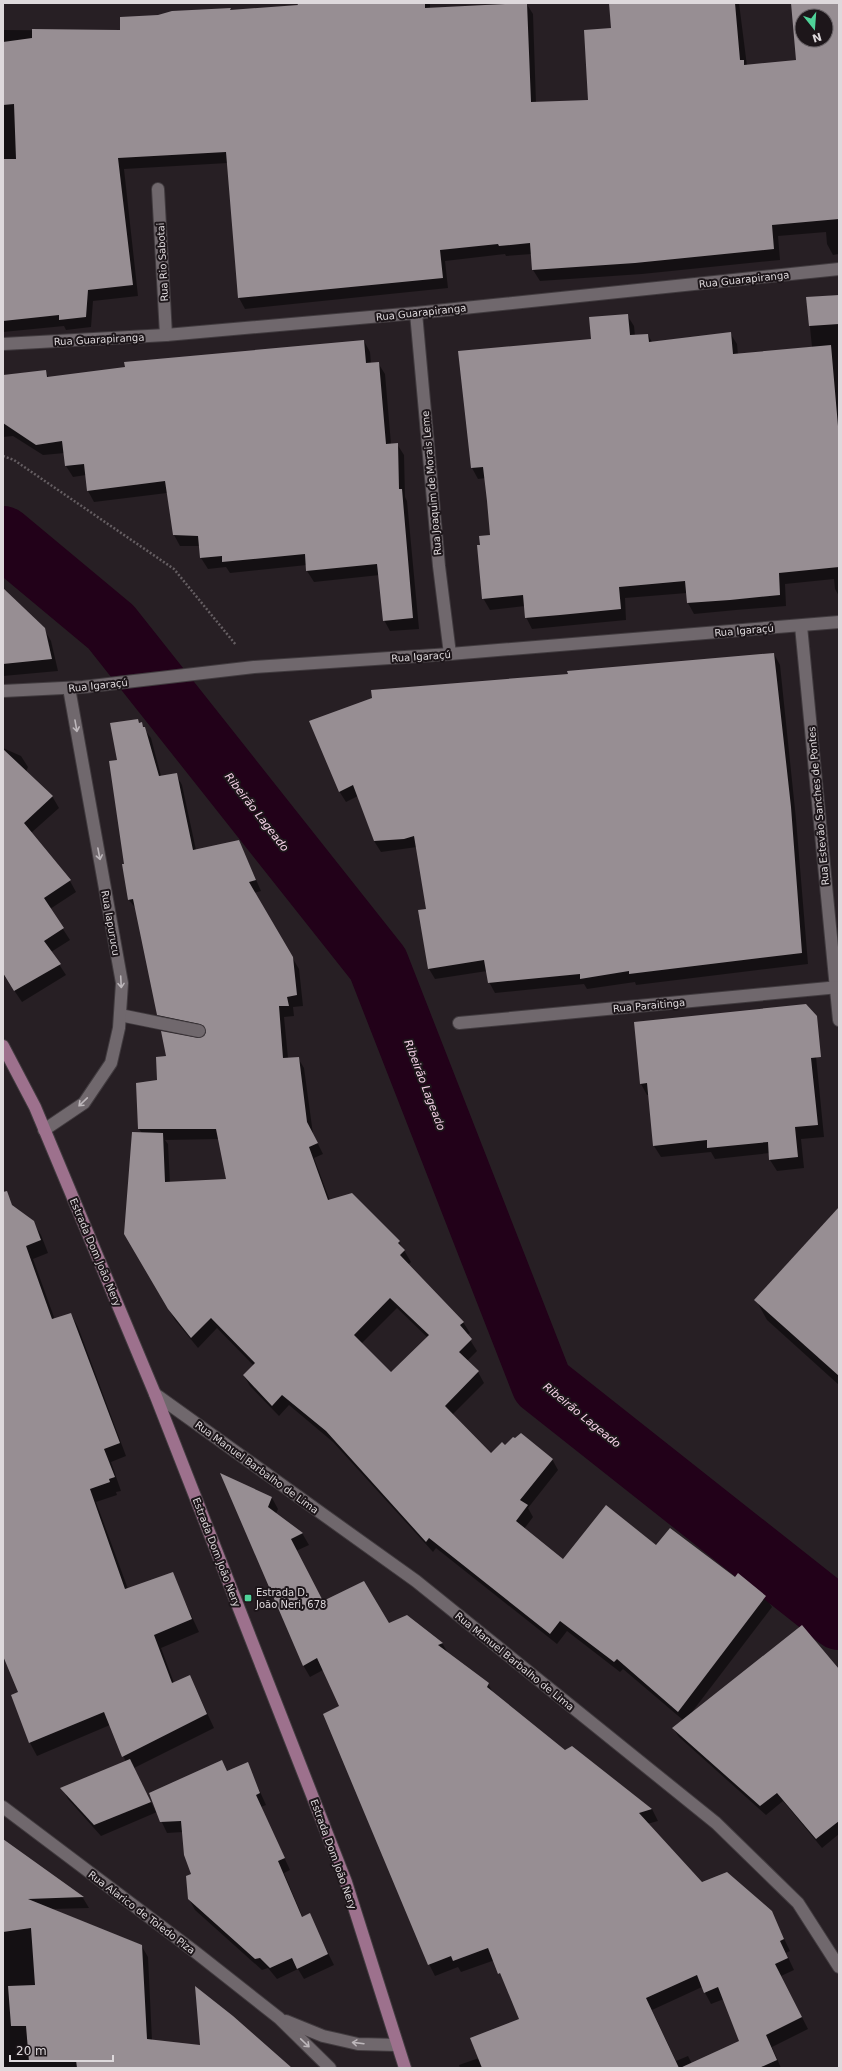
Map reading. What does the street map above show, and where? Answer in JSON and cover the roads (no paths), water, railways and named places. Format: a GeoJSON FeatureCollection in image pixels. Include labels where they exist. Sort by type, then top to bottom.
{"type":"FeatureCollection","features":[{"type":"Feature","properties":{"kind":"main road","name":"Estrada Dom João Nery"},"geometry":{"type":"LineString","coordinates":[[3,1046],[44,1130],[156,1394],[346,1882],[404,2068]]}},
{"type":"Feature","properties":{"kind":"street","name":"Rua Rio Sabotai"},"geometry":{"type":"LineString","coordinates":[[158,189],[166,335]]}},
{"type":"Feature","properties":{"kind":"street","name":"Rua Guarapiranga"},"geometry":{"type":"LineString","coordinates":[[3,344],[166,335],[839,270]]}},
{"type":"Feature","properties":{"kind":"street","name":"Rua Joaquim de Morais Leme"},"geometry":{"type":"LineString","coordinates":[[416,312],[439,566],[450,654]]}},
{"type":"Feature","properties":{"kind":"street","name":"Rua Igaraçú"},"geometry":{"type":"LineString","coordinates":[[3,691],[83,687],[254,667],[450,654],[839,622]]}},
{"type":"Feature","properties":{"kind":"street","name":"Rua Estevão Sanches de Pontes"},"geometry":{"type":"LineString","coordinates":[[801,626],[839,1020]]}},
{"type":"Feature","properties":{"kind":"street","name":"Rua Iapurucu"},"geometry":{"type":"LineString","coordinates":[[44,1130],[84,1103],[111,1063],[119,1028],[122,983],[69,688]]}},
{"type":"Feature","properties":{"kind":"street","name":"Rua Paraitinga"},"geometry":{"type":"LineString","coordinates":[[459,1023],[837,987]]}},
{"type":"Feature","properties":{"kind":"street"},"geometry":{"type":"LineString","coordinates":[[120,1015],[199,1031]]}},
{"type":"Feature","properties":{"kind":"street","name":"Rua Manuel Barbalho de Lima"},"geometry":{"type":"LineString","coordinates":[[156,1394],[416,1581],[716,1823],[798,1902],[839,1967]]}},
{"type":"Feature","properties":{"kind":"street","name":"Rua Alarico de Toledo Piza"},"geometry":{"type":"LineString","coordinates":[[3,1807],[280,2018],[330,2068]]}},
{"type":"Feature","properties":{"kind":"street","name":"Rua Alarico de Toledo Piza"},"geometry":{"type":"LineString","coordinates":[[280,2018],[323,2036],[358,2044],[397,2045]]}},
{"type":"Feature","properties":{"kind":"waterway","name":"Ribeirão Lageado"},"geometry":{"type":"LineString","coordinates":[[3,537],[111,627],[378,964],[542,1384],[839,1619]]}},
{"type":"Feature","properties":{"kind":"place","name":"Estrada D. João Neri, 678"},"geometry":{"type":"Point","coordinates":[248,1598]}}]}
